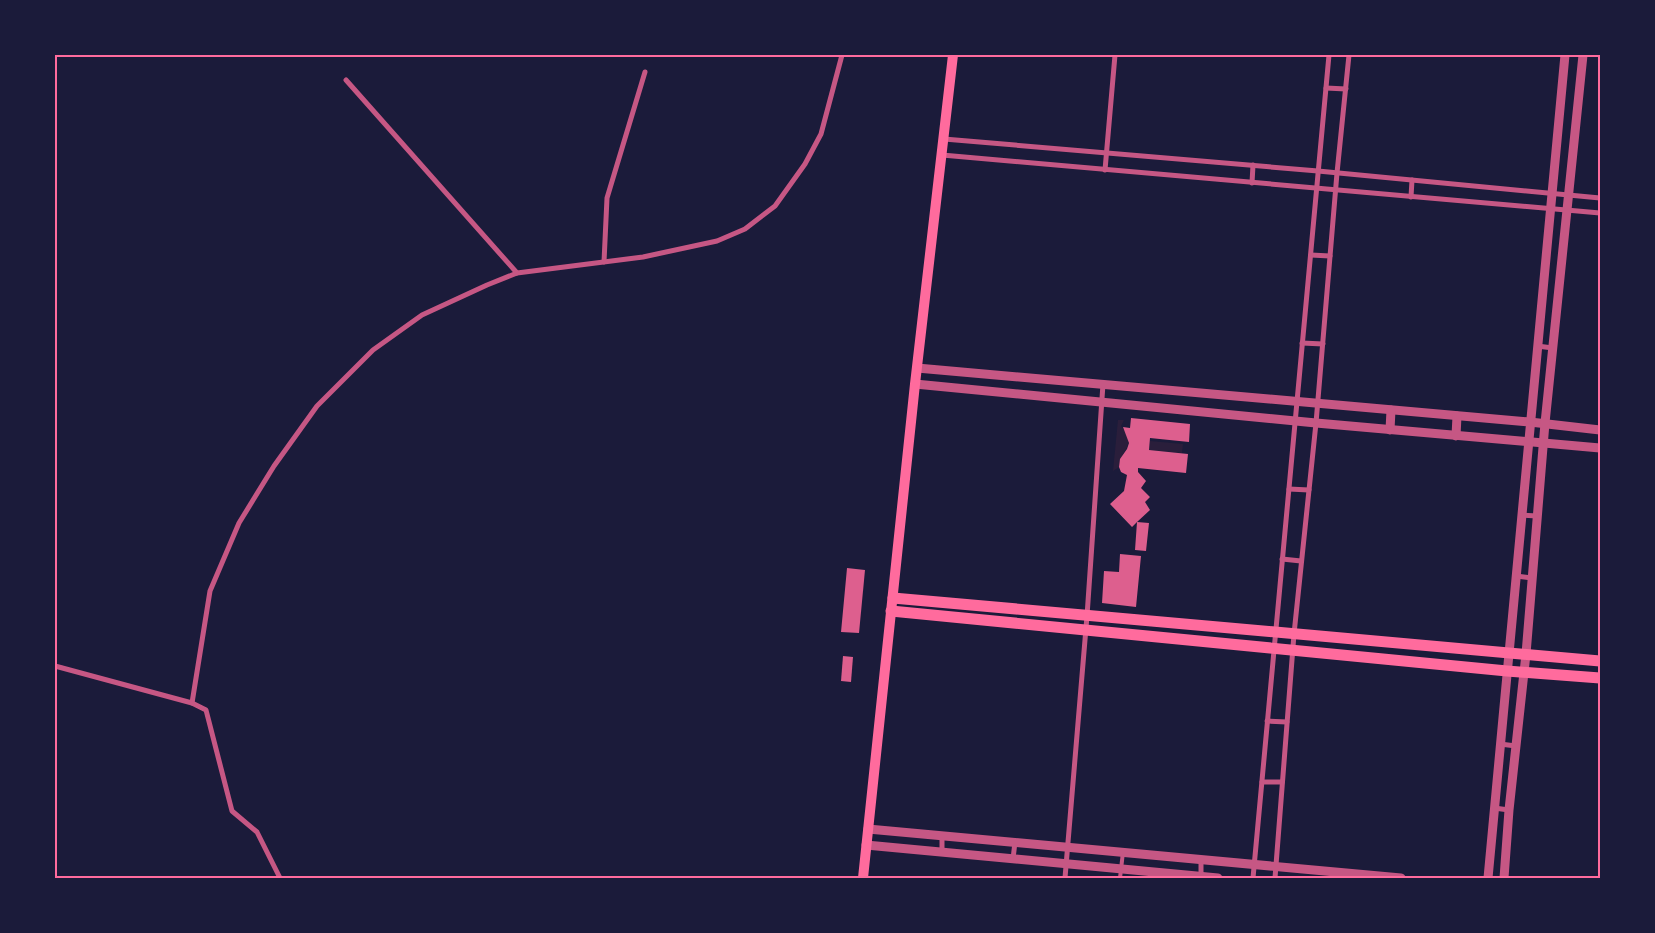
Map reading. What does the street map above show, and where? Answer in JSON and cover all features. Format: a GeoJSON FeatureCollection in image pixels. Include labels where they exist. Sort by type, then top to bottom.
{"type":"FeatureCollection","features":[{"type":"Feature","properties":{"kind":"main road"},"geometry":{"type":"LineString","coordinates":[[863,878],[915,384],[953,55]]}},
{"type":"Feature","properties":{"kind":"main road"},"geometry":{"type":"LineString","coordinates":[[893,598],[1600,661]]}},
{"type":"Feature","properties":{"kind":"main road"},"geometry":{"type":"LineString","coordinates":[[891,611],[1507,671],[1600,678]]}},
{"type":"Feature","properties":{"kind":"street"},"geometry":{"type":"LineString","coordinates":[[192,703],[210,591],[239,523],[274,466],[317,406],[372,350],[422,315],[487,284],[517,273],[643,258],[717,241],[745,229],[775,206],[805,164],[821,134],[842,55]]}},
{"type":"Feature","properties":{"kind":"street"},"geometry":{"type":"LineString","coordinates":[[1105,170],[1115,55]]}},
{"type":"Feature","properties":{"kind":"street"},"geometry":{"type":"LineString","coordinates":[[1253,878],[1329,55]]}},
{"type":"Feature","properties":{"kind":"street"},"geometry":{"type":"LineString","coordinates":[[1275,878],[1294,634],[1316,423],[1337,173],[1350,55]]}},
{"type":"Feature","properties":{"kind":"street"},"geometry":{"type":"LineString","coordinates":[[1488,878],[1565,55]]}},
{"type":"Feature","properties":{"kind":"street"},"geometry":{"type":"LineString","coordinates":[[1504,878],[1509,810],[1526,654],[1545,424],[1583,55]]}},
{"type":"Feature","properties":{"kind":"street"},"geometry":{"type":"LineString","coordinates":[[604,262],[607,198],[645,72]]}},
{"type":"Feature","properties":{"kind":"street"},"geometry":{"type":"LineString","coordinates":[[346,80],[517,273]]}},
{"type":"Feature","properties":{"kind":"street"},"geometry":{"type":"LineString","coordinates":[[1326,88],[1346,89]]}},
{"type":"Feature","properties":{"kind":"street"},"geometry":{"type":"LineString","coordinates":[[944,139],[1253,165],[1600,198]]}},
{"type":"Feature","properties":{"kind":"street"},"geometry":{"type":"LineString","coordinates":[[941,155],[1600,213]]}},
{"type":"Feature","properties":{"kind":"street"},"geometry":{"type":"LineString","coordinates":[[1252,183],[1253,165]]}},
{"type":"Feature","properties":{"kind":"street"},"geometry":{"type":"LineString","coordinates":[[1411,197],[1412,180]]}},
{"type":"Feature","properties":{"kind":"street"},"geometry":{"type":"LineString","coordinates":[[1311,255],[1330,256]]}},
{"type":"Feature","properties":{"kind":"street"},"geometry":{"type":"LineString","coordinates":[[1302,343],[1323,344]]}},
{"type":"Feature","properties":{"kind":"street"},"geometry":{"type":"LineString","coordinates":[[1537,346],[1553,348]]}},
{"type":"Feature","properties":{"kind":"street"},"geometry":{"type":"LineString","coordinates":[[917,368],[1530,422],[1600,430]]}},
{"type":"Feature","properties":{"kind":"street"},"geometry":{"type":"LineString","coordinates":[[915,384],[1390,430],[1600,448]]}},
{"type":"Feature","properties":{"kind":"street"},"geometry":{"type":"LineString","coordinates":[[1065,878],[1087,616],[1103,384]]}},
{"type":"Feature","properties":{"kind":"street"},"geometry":{"type":"LineString","coordinates":[[1214,412],[1216,395]]}},
{"type":"Feature","properties":{"kind":"street"},"geometry":{"type":"LineString","coordinates":[[1390,430],[1391,410]]}},
{"type":"Feature","properties":{"kind":"street"},"geometry":{"type":"LineString","coordinates":[[1456,436],[1457,416]]}},
{"type":"Feature","properties":{"kind":"street"},"geometry":{"type":"LineString","coordinates":[[1289,489],[1309,490]]}},
{"type":"Feature","properties":{"kind":"street"},"geometry":{"type":"LineString","coordinates":[[1521,515],[1537,516]]}},
{"type":"Feature","properties":{"kind":"street"},"geometry":{"type":"LineString","coordinates":[[1282,559],[1301,561]]}},
{"type":"Feature","properties":{"kind":"street"},"geometry":{"type":"LineString","coordinates":[[1516,576],[1532,578]]}},
{"type":"Feature","properties":{"kind":"street"},"geometry":{"type":"LineString","coordinates":[[55,666],[192,703],[204,709],[207,712],[232,811],[256,832],[280,878]]}},
{"type":"Feature","properties":{"kind":"street"},"geometry":{"type":"LineString","coordinates":[[1268,720],[1287,722]]}},
{"type":"Feature","properties":{"kind":"street"},"geometry":{"type":"LineString","coordinates":[[1500,744],[1516,746]]}},
{"type":"Feature","properties":{"kind":"street"},"geometry":{"type":"LineString","coordinates":[[1262,782],[1282,782]]}},
{"type":"Feature","properties":{"kind":"street"},"geometry":{"type":"LineString","coordinates":[[1494,808],[1509,810]]}},
{"type":"Feature","properties":{"kind":"street"},"geometry":{"type":"LineString","coordinates":[[868,828],[1276,866],[1352,876],[1401,878]]}},
{"type":"Feature","properties":{"kind":"street"},"geometry":{"type":"LineString","coordinates":[[942,835],[942,853]]}},
{"type":"Feature","properties":{"kind":"street"},"geometry":{"type":"LineString","coordinates":[[1013,860],[1015,842]]}},
{"type":"Feature","properties":{"kind":"street"},"geometry":{"type":"LineString","coordinates":[[866,845],[1066,865],[1121,868],[1168,876],[1218,878]]}},
{"type":"Feature","properties":{"kind":"street"},"geometry":{"type":"LineString","coordinates":[[1200,876],[1201,859]]}},
{"type":"Feature","properties":{"kind":"lane"},"geometry":{"type":"LineString","coordinates":[[1120,878],[1122,852]]}},
{"type":"Feature","properties":{"kind":"shaded area"},"geometry":{"type":"Polygon","coordinates":[[[1118,420],[1124,420],[1121,426],[1126,433],[1128,443],[1119,467],[1113,471],[1118,420]]]}},
{"type":"Feature","properties":{"kind":"shaded area"},"geometry":{"type":"Polygon","coordinates":[[[1150,441],[1183,444],[1182,453],[1149,450],[1150,441]]]}},
{"type":"Feature","properties":{"kind":"building"},"geometry":{"type":"Polygon","coordinates":[[[1131,418],[1190,424],[1189,442],[1150,438],[1149,450],[1188,454],[1186,473],[1138,468],[1138,472],[1146,481],[1141,488],[1150,497],[1145,502],[1150,510],[1132,527],[1110,504],[1124,491],[1127,475],[1121,472],[1119,467],[1120,459],[1129,443],[1123,427],[1130,428],[1131,418]]]}},
{"type":"Feature","properties":{"kind":"building"},"geometry":{"type":"Polygon","coordinates":[[[1137,522],[1149,523],[1146,551],[1135,550],[1137,522]]]}},
{"type":"Feature","properties":{"kind":"building"},"geometry":{"type":"Polygon","coordinates":[[[1120,554],[1141,556],[1136,607],[1102,603],[1104,571],[1119,572],[1120,554]]]}},
{"type":"Feature","properties":{"kind":"building"},"geometry":{"type":"Polygon","coordinates":[[[847,568],[865,570],[859,633],[841,632],[847,568]]]}},
{"type":"Feature","properties":{"kind":"building"},"geometry":{"type":"Polygon","coordinates":[[[843,656],[853,657],[851,682],[841,681],[843,656]]]}}]}
